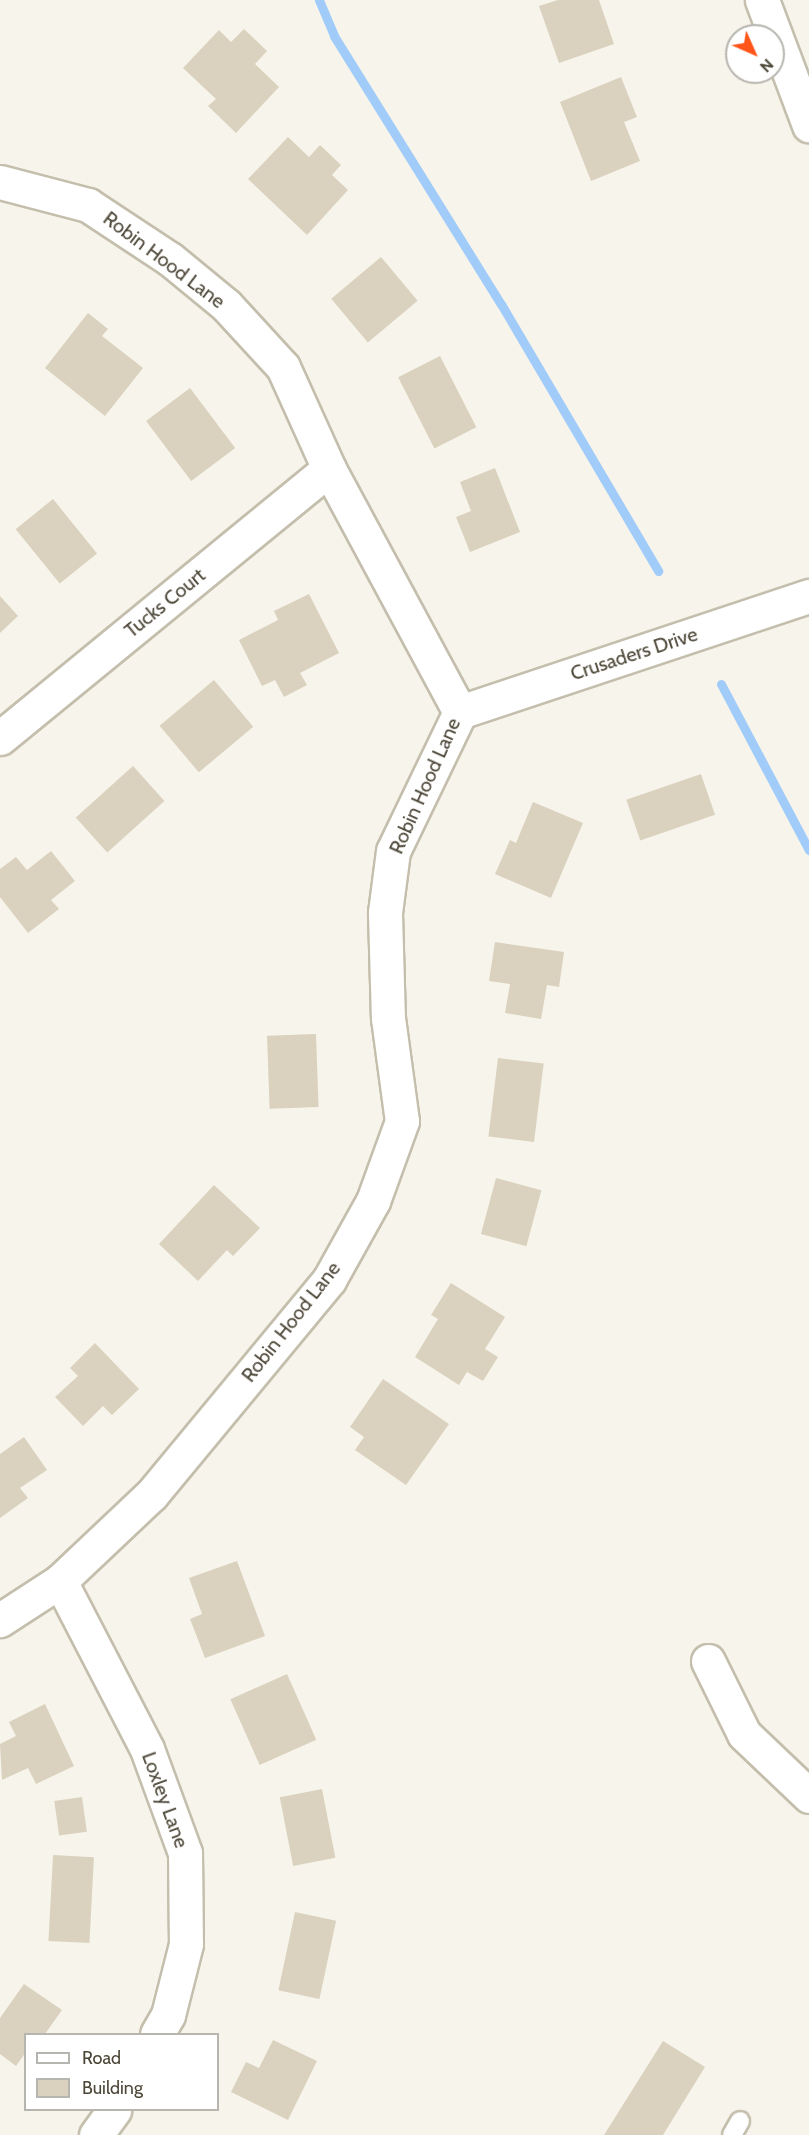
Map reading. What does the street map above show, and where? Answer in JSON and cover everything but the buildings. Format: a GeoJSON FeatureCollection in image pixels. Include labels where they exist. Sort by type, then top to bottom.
{"type":"FeatureCollection","features":[{"type":"Feature","properties":{"kind":"street"},"geometry":{"type":"LineString","coordinates":[[762,0],[809,125]]}},
{"type":"Feature","properties":{"kind":"street","name":"Robin Hood Lane"},"geometry":{"type":"LineString","coordinates":[[0,182],[88,205],[170,259],[226,305],[283,368],[329,469],[460,712],[393,851],[386,913],[388,1018],[402,1121],[373,1201],[321,1289],[153,1494],[60,1581],[0,1620]]}},
{"type":"Feature","properties":{"kind":"street","name":"Tucks Court"},"geometry":{"type":"LineString","coordinates":[[0,738],[329,469]]}},
{"type":"Feature","properties":{"kind":"street","name":"Crusaders Drive"},"geometry":{"type":"LineString","coordinates":[[460,712],[809,596]]}},
{"type":"Feature","properties":{"kind":"street","name":"Loxley Lane"},"geometry":{"type":"LineString","coordinates":[[60,1581],[147,1749],[185,1852],[186,1944],[168,2015],[159,2033]]}},
{"type":"Feature","properties":{"kind":"street"},"geometry":{"type":"LineString","coordinates":[[708,1660],[744,1734],[809,1796]]}},
{"type":"Feature","properties":{"kind":"street"},"geometry":{"type":"LineString","coordinates":[[96,2135],[113,2111]]}},
{"type":"Feature","properties":{"kind":"waterway"},"geometry":{"type":"LineString","coordinates":[[319,0],[334,36],[501,304],[658,571]]}},
{"type":"Feature","properties":{"kind":"waterway"},"geometry":{"type":"LineString","coordinates":[[721,684],[809,850]]}}]}
